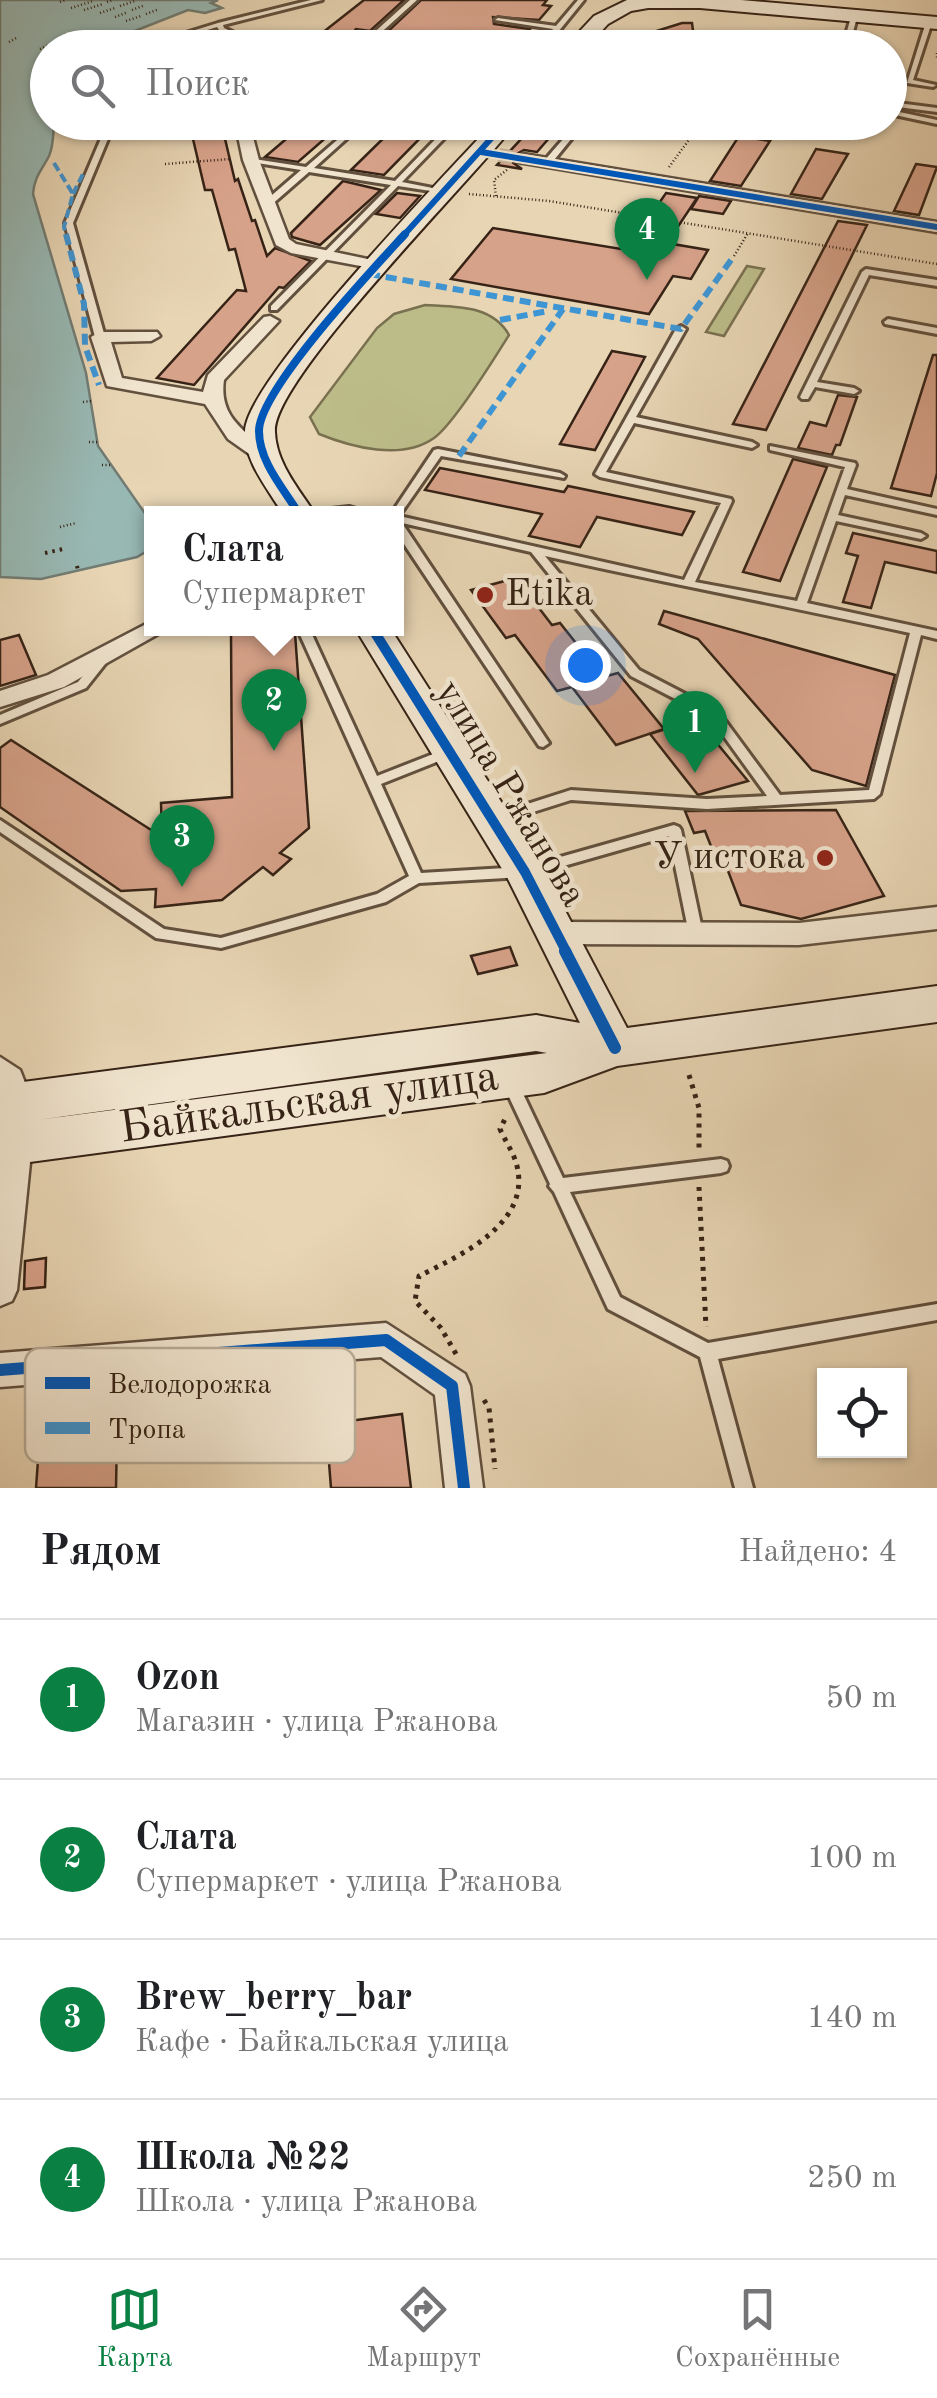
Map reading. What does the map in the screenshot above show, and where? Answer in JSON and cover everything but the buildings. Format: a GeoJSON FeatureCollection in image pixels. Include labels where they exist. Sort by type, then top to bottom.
{"type":"FeatureCollection","features":[{"type":"Feature","properties":{"kind":"street"},"geometry":{"type":"LineString","coordinates":[[854,16],[868,0]]}},
{"type":"Feature","properties":{"kind":"street"},"geometry":{"type":"LineString","coordinates":[[886,0],[884,8],[890,13],[927,22]]}},
{"type":"Feature","properties":{"kind":"street"},"geometry":{"type":"LineString","coordinates":[[591,30],[625,6],[657,1],[927,22]]}},
{"type":"Feature","properties":{"kind":"street"},"geometry":{"type":"LineString","coordinates":[[243,140],[245,160],[282,240],[291,248],[376,266]]}},
{"type":"Feature","properties":{"kind":"street"},"geometry":{"type":"LineString","coordinates":[[294,506],[265,459],[259,428],[274,390],[376,266],[444,192],[490,154],[497,140]]}},
{"type":"Feature","properties":{"kind":"street"},"geometry":{"type":"LineString","coordinates":[[524,160],[937,227]]}},
{"type":"Feature","properties":{"kind":"street"},"geometry":{"type":"LineString","coordinates":[[265,459],[234,438],[212,400],[215,379],[272,314]]}},
{"type":"Feature","properties":{"kind":"street"},"geometry":{"type":"LineString","coordinates":[[151,336],[100,338],[114,382],[212,400]]}},
{"type":"Feature","properties":{"kind":"street"},"geometry":{"type":"LineString","coordinates":[[0,699],[56,681],[144,632]]}},
{"type":"Feature","properties":{"kind":"street","name":"улица Ржанова"},"geometry":{"type":"LineString","coordinates":[[377,636],[525,872],[615,1048]]}},
{"type":"Feature","properties":{"kind":"street"},"geometry":{"type":"LineString","coordinates":[[559,933],[799,934],[937,918]]}},
{"type":"Feature","properties":{"kind":"street","name":"Байкальская улица"},"geometry":{"type":"LineString","coordinates":[[7,1113],[513,1087],[615,1048],[937,1004]]}},
{"type":"Feature","properties":{"kind":"street","name":"Байкальская улица"},"geometry":{"type":"LineString","coordinates":[[7,1113],[536,1034],[615,1048]]}},
{"type":"Feature","properties":{"kind":"street"},"geometry":{"type":"LineString","coordinates":[[0,1290],[7,1113]]}},
{"type":"Feature","properties":{"kind":"street"},"geometry":{"type":"LineString","coordinates":[[283,1348],[386,1340],[464,1379],[479,1480]]}},
{"type":"Feature","properties":{"kind":"street"},"geometry":{"type":"LineString","coordinates":[[0,1370],[25,1368]]}},
{"type":"Feature","properties":{"kind":"lane"},"geometry":{"type":"LineString","coordinates":[[200,30],[319,0]]}},
{"type":"Feature","properties":{"kind":"lane"},"geometry":{"type":"LineString","coordinates":[[380,30],[414,0]]}},
{"type":"Feature","properties":{"kind":"lane"},"geometry":{"type":"LineString","coordinates":[[498,20],[558,28],[581,0]]}},
{"type":"Feature","properties":{"kind":"lane"},"geometry":{"type":"LineString","coordinates":[[850,30],[854,16]]}},
{"type":"Feature","properties":{"kind":"lane"},"geometry":{"type":"LineString","coordinates":[[927,22],[909,82],[933,85]]}},
{"type":"Feature","properties":{"kind":"lane"},"geometry":{"type":"LineString","coordinates":[[220,24],[221,30]]}},
{"type":"Feature","properties":{"kind":"lane"},"geometry":{"type":"LineString","coordinates":[[907,106],[937,110]]}},
{"type":"Feature","properties":{"kind":"lane"},"geometry":{"type":"LineString","coordinates":[[907,116],[937,122]]}},
{"type":"Feature","properties":{"kind":"lane"},"geometry":{"type":"LineString","coordinates":[[100,338],[69,224],[104,140]]}},
{"type":"Feature","properties":{"kind":"lane"},"geometry":{"type":"LineString","coordinates":[[267,204],[341,140]]}},
{"type":"Feature","properties":{"kind":"lane"},"geometry":{"type":"LineString","coordinates":[[272,314],[439,140]]}},
{"type":"Feature","properties":{"kind":"lane"},"geometry":{"type":"LineString","coordinates":[[547,164],[567,140]]}},
{"type":"Feature","properties":{"kind":"lane"},"geometry":{"type":"LineString","coordinates":[[245,160],[444,192]]}},
{"type":"Feature","properties":{"kind":"lane"},"geometry":{"type":"LineString","coordinates":[[804,397],[866,272],[937,283]]}},
{"type":"Feature","properties":{"kind":"lane"},"geometry":{"type":"LineString","coordinates":[[888,322],[933,332]]}},
{"type":"Feature","properties":{"kind":"lane"},"geometry":{"type":"LineString","coordinates":[[680,330],[600,474],[727,501],[688,584]]}},
{"type":"Feature","properties":{"kind":"lane"},"geometry":{"type":"LineString","coordinates":[[812,384],[854,392]]}},
{"type":"Feature","properties":{"kind":"lane"},"geometry":{"type":"LineString","coordinates":[[630,419],[752,445]]}},
{"type":"Feature","properties":{"kind":"lane"},"geometry":{"type":"LineString","coordinates":[[774,448],[851,465],[801,605]]}},
{"type":"Feature","properties":{"kind":"lane"},"geometry":{"type":"LineString","coordinates":[[404,506],[438,452],[560,476]]}},
{"type":"Feature","properties":{"kind":"lane"},"geometry":{"type":"LineString","coordinates":[[841,491],[937,512]]}},
{"type":"Feature","properties":{"kind":"lane"},"geometry":{"type":"LineString","coordinates":[[831,517],[920,536]]}},
{"type":"Feature","properties":{"kind":"lane"},"geometry":{"type":"LineString","coordinates":[[404,520],[937,635]]}},
{"type":"Feature","properties":{"kind":"lane"},"geometry":{"type":"LineString","coordinates":[[404,530],[544,743]]}},
{"type":"Feature","properties":{"kind":"lane"},"geometry":{"type":"LineString","coordinates":[[535,550],[635,673],[714,714],[776,800]]}},
{"type":"Feature","properties":{"kind":"lane"},"geometry":{"type":"LineString","coordinates":[[493,820],[572,795],[708,804],[874,794],[916,630]]}},
{"type":"Feature","properties":{"kind":"lane"},"geometry":{"type":"LineString","coordinates":[[306,636],[417,878]]}},
{"type":"Feature","properties":{"kind":"lane"},"geometry":{"type":"LineString","coordinates":[[0,720],[82,685],[112,648]]}},
{"type":"Feature","properties":{"kind":"lane"},"geometry":{"type":"LineString","coordinates":[[373,782],[452,752]]}},
{"type":"Feature","properties":{"kind":"lane"},"geometry":{"type":"LineString","coordinates":[[0,825],[161,934],[221,942],[381,898],[417,878],[525,872],[674,830],[696,934]]}},
{"type":"Feature","properties":{"kind":"lane"},"geometry":{"type":"LineString","coordinates":[[513,1087],[614,1303],[707,1352],[937,1312]]}},
{"type":"Feature","properties":{"kind":"lane"},"geometry":{"type":"LineString","coordinates":[[557,1186],[721,1166]]}},
{"type":"Feature","properties":{"kind":"lane"},"geometry":{"type":"LineString","coordinates":[[707,1352],[744,1488]]}},
{"type":"Feature","properties":{"kind":"path"},"geometry":{"type":"LineString","coordinates":[[60,2],[66,0]]}},
{"type":"Feature","properties":{"kind":"path"},"geometry":{"type":"LineString","coordinates":[[84,10],[113,0]]}},
{"type":"Feature","properties":{"kind":"path"},"geometry":{"type":"LineString","coordinates":[[70,8],[93,1]]}},
{"type":"Feature","properties":{"kind":"path"},"geometry":{"type":"LineString","coordinates":[[100,12],[134,1]]}},
{"type":"Feature","properties":{"kind":"path"},"geometry":{"type":"LineString","coordinates":[[115,17],[145,5]]}},
{"type":"Feature","properties":{"kind":"path"},"geometry":{"type":"LineString","coordinates":[[126,21],[158,9]]}},
{"type":"Feature","properties":{"kind":"path"},"geometry":{"type":"LineString","coordinates":[[9,42],[18,37]]}},
{"type":"Feature","properties":{"kind":"path"},"geometry":{"type":"LineString","coordinates":[[937,53],[937,60]]}},
{"type":"Feature","properties":{"kind":"path"},"geometry":{"type":"LineString","coordinates":[[659,181],[689,140]]}},
{"type":"Feature","properties":{"kind":"path"},"geometry":{"type":"LineString","coordinates":[[165,164],[245,160]]}},
{"type":"Feature","properties":{"kind":"path"},"geometry":{"type":"LineString","coordinates":[[444,192],[549,201],[937,264]]}},
{"type":"Feature","properties":{"kind":"path"},"geometry":{"type":"LineString","coordinates":[[734,256],[748,233]]}},
{"type":"Feature","properties":{"kind":"path"},"geometry":{"type":"LineString","coordinates":[[84,402],[92,401]]}},
{"type":"Feature","properties":{"kind":"path"},"geometry":{"type":"LineString","coordinates":[[90,442],[98,442]]}},
{"type":"Feature","properties":{"kind":"path"},"geometry":{"type":"LineString","coordinates":[[102,466],[111,465]]}},
{"type":"Feature","properties":{"kind":"path"},"geometry":{"type":"LineString","coordinates":[[60,527],[76,524]]}},
{"type":"Feature","properties":{"kind":"path"},"geometry":{"type":"LineString","coordinates":[[45,554],[63,549]]}},
{"type":"Feature","properties":{"kind":"path"},"geometry":{"type":"LineString","coordinates":[[689,1076],[699,1108],[707,1352]]}},
{"type":"Feature","properties":{"kind":"path"},"geometry":{"type":"LineString","coordinates":[[479,1480],[489,1408],[464,1379],[441,1328],[414,1301],[419,1276],[476,1248],[506,1216],[517,1191],[518,1168],[500,1129],[513,1087]]}},
{"type":"Feature","properties":{"kind":"green space"},"geometry":{"type":"Polygon","coordinates":[[[747,266],[764,269],[724,336],[706,332],[747,266]]]}},
{"type":"Feature","properties":{"kind":"green space"},"geometry":{"type":"Polygon","coordinates":[[[425,305],[483,313],[502,325],[509,335],[452,419],[434,438],[407,449],[376,450],[319,434],[310,417],[377,328],[394,314],[425,305]]]}},
{"type":"Feature","properties":{"kind":"water"},"geometry":{"type":"Polygon","coordinates":[[[0,0],[218,0],[211,3],[222,8],[205,13],[188,10],[137,30],[30,30],[30,140],[53,140],[33,194],[86,373],[98,446],[144,512],[144,553],[41,579],[0,577],[0,0]]]}},
{"type":"Feature","properties":{"kind":"tunnel"},"geometry":{"type":"LineString","coordinates":[[499,155],[523,159]]}},
{"type":"Feature","properties":{"kind":"marked path"},"geometry":{"type":"LineString","coordinates":[[54,163],[73,194],[64,227],[84,304],[85,346],[99,385]]}},
{"type":"Feature","properties":{"kind":"marked path"},"geometry":{"type":"LineString","coordinates":[[73,194],[83,174]]}},
{"type":"Feature","properties":{"kind":"marked path"},"geometry":{"type":"LineString","coordinates":[[369,274],[681,329],[734,256]]}},
{"type":"Feature","properties":{"kind":"marked path"},"geometry":{"type":"LineString","coordinates":[[459,456],[563,309]]}},
{"type":"Feature","properties":{"kind":"marked path"},"geometry":{"type":"LineString","coordinates":[[500,320],[548,311]]}},
{"type":"Feature","properties":{"kind":"cycle path"},"geometry":{"type":"LineString","coordinates":[[294,506],[265,459],[259,429],[274,390],[376,266],[490,140]]}},
{"type":"Feature","properties":{"kind":"cycle path"},"geometry":{"type":"LineString","coordinates":[[481,152],[937,227]]}},
{"type":"Feature","properties":{"kind":"cycle path"},"geometry":{"type":"LineString","coordinates":[[377,636],[525,872],[615,1048]]}},
{"type":"Feature","properties":{"kind":"cycle path"},"geometry":{"type":"LineString","coordinates":[[283,1348],[386,1340],[452,1386],[464,1488]]}},
{"type":"Feature","properties":{"kind":"cycle path"},"geometry":{"type":"LineString","coordinates":[[0,1370],[25,1368]]}},
{"type":"Feature","properties":{"kind":"place","name":"Школа №22"},"geometry":{"type":"Point","coordinates":[647,280]}},
{"type":"Feature","properties":{"kind":"place","name":"Etika"},"geometry":{"type":"Point","coordinates":[485,595]}},
{"type":"Feature","properties":{"kind":"place","name":"Слата"},"geometry":{"type":"Point","coordinates":[274,751]}},
{"type":"Feature","properties":{"kind":"place","name":"Ozon"},"geometry":{"type":"Point","coordinates":[695,773]}},
{"type":"Feature","properties":{"kind":"place","name":"У истока"},"geometry":{"type":"Point","coordinates":[825,858]}},
{"type":"Feature","properties":{"kind":"place","name":"Brew_berry_bar"},"geometry":{"type":"Point","coordinates":[182,887]}}]}
